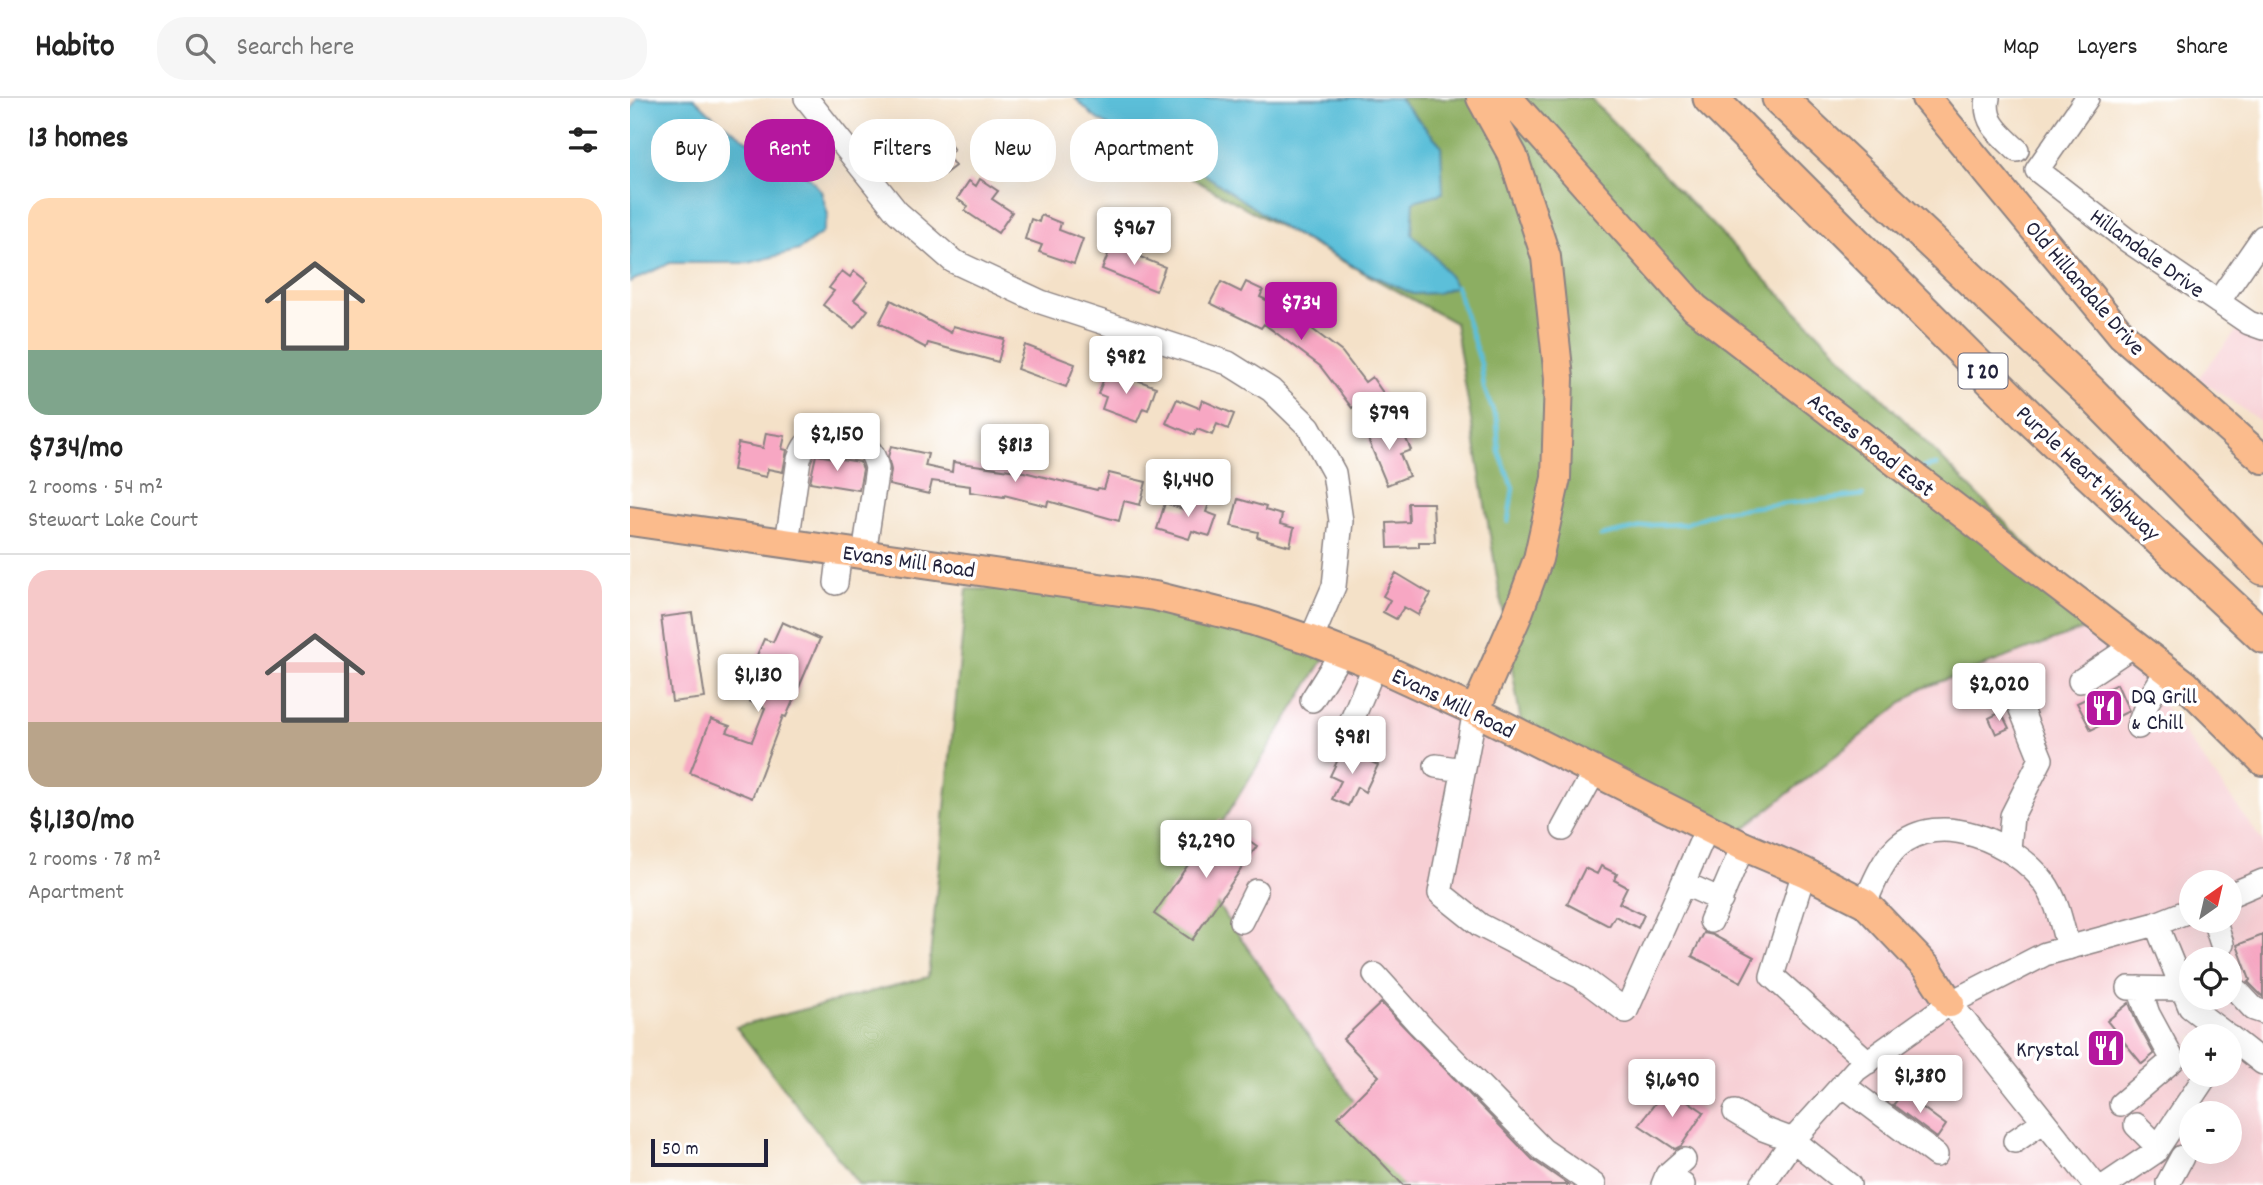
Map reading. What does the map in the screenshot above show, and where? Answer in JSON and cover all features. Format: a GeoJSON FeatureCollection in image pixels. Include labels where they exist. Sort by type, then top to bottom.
{"type":"FeatureCollection","features":[{"type":"Feature","properties":{"kind":"highway","name":"Purple Heart Highway"},"geometry":{"type":"LineString","coordinates":[[1710,98],[2027,415],[2263,636]]}},
{"type":"Feature","properties":{"kind":"highway","name":"I 20"},"geometry":{"type":"LineString","coordinates":[[1779,98],[2089,391],[2263,568]]}},
{"type":"Feature","properties":{"kind":"main road"},"geometry":{"type":"LineString","coordinates":[[1475,711],[1517,617],[1538,559],[1556,478],[1559,378],[1546,257],[1513,156],[1481,98]]}},
{"type":"Feature","properties":{"kind":"main road","name":"Access Road East"},"geometry":{"type":"LineString","coordinates":[[1508,98],[1695,309],[2185,684],[2263,761]]}},
{"type":"Feature","properties":{"kind":"main road","name":"Old Hillandale Drive"},"geometry":{"type":"LineString","coordinates":[[1926,98],[2122,335],[2263,459]]}},
{"type":"Feature","properties":{"kind":"main road","name":"Evans Mill Road"},"geometry":{"type":"LineString","coordinates":[[630,521],[1155,596],[1254,621],[1311,640],[1375,665],[1475,711],[1707,828],[1865,903],[1927,968],[1950,1003]]}},
{"type":"Feature","properties":{"kind":"main road"},"geometry":{"type":"LineString","coordinates":[[2105,623],[2167,645],[2263,735]]}},
{"type":"Feature","properties":{"kind":"street"},"geometry":{"type":"LineString","coordinates":[[806,98],[897,212],[953,261],[1041,302],[1228,363],[1271,390],[1309,427],[1334,473],[1341,521],[1334,586],[1311,640]]}},
{"type":"Feature","properties":{"kind":"street"},"geometry":{"type":"LineString","coordinates":[[1988,98],[1986,105],[1992,127],[2017,150]]}},
{"type":"Feature","properties":{"kind":"street","name":"Hillandale Drive"},"geometry":{"type":"LineString","coordinates":[[2087,98],[2037,170],[2127,240],[2249,323],[2263,328]]}},
{"type":"Feature","properties":{"kind":"street"},"geometry":{"type":"LineString","coordinates":[[2218,302],[2263,237]]}},
{"type":"Feature","properties":{"kind":"street"},"geometry":{"type":"LineString","coordinates":[[787,543],[799,458],[808,443],[818,440],[851,441],[868,449],[877,468],[852,552],[836,583]]}},
{"type":"Feature","properties":{"kind":"street"},"geometry":{"type":"LineString","coordinates":[[2080,681],[2134,645]]}},
{"type":"Feature","properties":{"kind":"street"},"geometry":{"type":"LineString","coordinates":[[1312,700],[1342,652]]}},
{"type":"Feature","properties":{"kind":"street"},"geometry":{"type":"LineString","coordinates":[[1349,727],[1375,665]]}},
{"type":"Feature","properties":{"kind":"street"},"geometry":{"type":"LineString","coordinates":[[2138,727],[2148,701],[2167,670]]}},
{"type":"Feature","properties":{"kind":"street"},"geometry":{"type":"LineString","coordinates":[[2009,849],[2012,816],[2041,759],[2020,707]]}},
{"type":"Feature","properties":{"kind":"street"},"geometry":{"type":"LineString","coordinates":[[1475,711],[1440,892],[1479,925],[1518,938],[1581,977],[1626,1011],[1707,828]]}},
{"type":"Feature","properties":{"kind":"street"},"geometry":{"type":"LineString","coordinates":[[1436,766],[1463,770]]}},
{"type":"Feature","properties":{"kind":"street"},"geometry":{"type":"LineString","coordinates":[[1563,829],[1594,772]]}},
{"type":"Feature","properties":{"kind":"street"},"geometry":{"type":"LineString","coordinates":[[1865,903],[1896,848],[1916,835],[1945,829],[1980,837],[2009,849],[2027,863],[2045,884],[2057,908],[2068,947]]}},
{"type":"Feature","properties":{"kind":"street"},"geometry":{"type":"LineString","coordinates":[[1712,921],[1744,846]]}},
{"type":"Feature","properties":{"kind":"street"},"geometry":{"type":"LineString","coordinates":[[1804,872],[1772,976],[1868,1062]]}},
{"type":"Feature","properties":{"kind":"street"},"geometry":{"type":"LineString","coordinates":[[2242,890],[2263,881]]}},
{"type":"Feature","properties":{"kind":"street"},"geometry":{"type":"LineString","coordinates":[[1683,883],[1721,900]]}},
{"type":"Feature","properties":{"kind":"street"},"geometry":{"type":"LineString","coordinates":[[1241,922],[1255,891]]}},
{"type":"Feature","properties":{"kind":"street"},"geometry":{"type":"LineString","coordinates":[[1762,1185],[1793,1140],[1843,1085],[1868,1062],[1950,1003],[2045,954],[2156,924],[2179,915]]}},
{"type":"Feature","properties":{"kind":"street"},"geometry":{"type":"LineString","coordinates":[[2156,924],[2179,977]]}},
{"type":"Feature","properties":{"kind":"street"},"geometry":{"type":"LineString","coordinates":[[2218,933],[2222,944]]}},
{"type":"Feature","properties":{"kind":"street"},"geometry":{"type":"LineString","coordinates":[[1375,975],[1419,1024],[1543,1150],[1594,1185]]}},
{"type":"Feature","properties":{"kind":"street"},"geometry":{"type":"LineString","coordinates":[[2121,1104],[2173,1060],[2134,988],[2179,992]]}},
{"type":"Feature","properties":{"kind":"street"},"geometry":{"type":"LineString","coordinates":[[2242,991],[2254,1009],[2263,1012]]}},
{"type":"Feature","properties":{"kind":"street"},"geometry":{"type":"LineString","coordinates":[[1950,1003],[2095,1185]]}},
{"type":"Feature","properties":{"kind":"street"},"geometry":{"type":"LineString","coordinates":[[2194,1010],[2212,1024]]}},
{"type":"Feature","properties":{"kind":"street"},"geometry":{"type":"LineString","coordinates":[[2242,1047],[2263,1063]]}},
{"type":"Feature","properties":{"kind":"street"},"geometry":{"type":"LineString","coordinates":[[1843,1085],[1936,1155]]}},
{"type":"Feature","properties":{"kind":"street"},"geometry":{"type":"LineString","coordinates":[[2106,1185],[2155,1152],[2198,1087]]}},
{"type":"Feature","properties":{"kind":"street"},"geometry":{"type":"LineString","coordinates":[[1735,1112],[1763,1129],[1793,1140],[1849,1185]]}},
{"type":"Feature","properties":{"kind":"street"},"geometry":{"type":"LineString","coordinates":[[2015,1141],[2044,1121]]}},
{"type":"Feature","properties":{"kind":"street"},"geometry":{"type":"LineString","coordinates":[[2136,1125],[2158,1147]]}},
{"type":"Feature","properties":{"kind":"street"},"geometry":{"type":"LineString","coordinates":[[2168,1183],[2179,1163]]}},
{"type":"Feature","properties":{"kind":"shaded area"},"geometry":{"type":"Polygon","coordinates":[[[2243,323],[2263,334],[2263,423],[2198,378],[2243,323]]]}},
{"type":"Feature","properties":{"kind":"shaded area"},"geometry":{"type":"Polygon","coordinates":[[[2103,622],[2263,842],[2263,1185],[1412,1185],[1193,869],[1324,659],[1522,729],[1738,833],[1920,689],[2103,622]]]}},
{"type":"Feature","properties":{"kind":"green space"},"geometry":{"type":"Polygon","coordinates":[[[1590,98],[2103,622],[1920,689],[1738,833],[1522,729],[1455,323],[1199,182],[1218,182],[1218,119],[1169,119],[1233,99],[1590,98]]]}},
{"type":"Feature","properties":{"kind":"green space"},"geometry":{"type":"Polygon","coordinates":[[[967,589],[1095,590],[1214,618],[1324,659],[1193,869],[1412,1185],[859,1185],[736,1027],[928,977],[967,589]]]}},
{"type":"Feature","properties":{"kind":"water"},"geometry":{"type":"Polygon","coordinates":[[[637,98],[694,98],[717,119],[651,119],[651,182],[730,182],[730,128],[744,138],[744,182],[813,182],[821,191],[828,215],[822,233],[799,250],[749,263],[670,263],[630,282],[630,111],[637,98]]]}},
{"type":"Feature","properties":{"kind":"water"},"geometry":{"type":"Polygon","coordinates":[[[1075,98],[1399,98],[1441,145],[1443,193],[1414,201],[1412,234],[1436,258],[1456,286],[1438,293],[1413,294],[1286,230],[1216,182],[1218,182],[1218,119],[1098,119],[1075,98]]]}},
{"type":"Feature","properties":{"kind":"building"},"geometry":{"type":"Polygon","coordinates":[[[969,181],[976,186],[978,182],[984,182],[998,191],[992,199],[1012,212],[998,233],[965,211],[968,206],[957,199],[969,181]]]}},
{"type":"Feature","properties":{"kind":"building"},"geometry":{"type":"Polygon","coordinates":[[[1041,215],[1061,223],[1059,230],[1083,239],[1074,264],[1039,252],[1042,245],[1025,239],[1031,219],[1039,222],[1041,215]]]}},
{"type":"Feature","properties":{"kind":"building"},"geometry":{"type":"Polygon","coordinates":[[[1127,242],[1143,249],[1140,257],[1165,267],[1156,291],[1102,269],[1111,247],[1123,251],[1127,242]]]}},
{"type":"Feature","properties":{"kind":"building"},"geometry":{"type":"Polygon","coordinates":[[[842,271],[850,277],[854,271],[868,282],[854,300],[868,310],[854,328],[823,305],[834,291],[829,288],[842,271]]]}},
{"type":"Feature","properties":{"kind":"building"},"geometry":{"type":"Polygon","coordinates":[[[1221,282],[1241,292],[1246,282],[1263,290],[1260,297],[1290,312],[1342,352],[1365,382],[1372,377],[1386,397],[1363,415],[1356,405],[1352,408],[1320,366],[1264,324],[1261,328],[1210,303],[1221,282]]]}},
{"type":"Feature","properties":{"kind":"building"},"geometry":{"type":"Polygon","coordinates":[[[891,300],[951,333],[953,326],[1004,339],[998,362],[928,343],[926,348],[879,323],[891,300]]]}},
{"type":"Feature","properties":{"kind":"building"},"geometry":{"type":"Polygon","coordinates":[[[1025,345],[1075,364],[1066,387],[1017,369],[1025,345]]]}},
{"type":"Feature","properties":{"kind":"building"},"geometry":{"type":"Polygon","coordinates":[[[1106,373],[1117,377],[1118,373],[1156,387],[1148,410],[1143,408],[1137,422],[1102,409],[1106,397],[1098,394],[1106,373]]]}},
{"type":"Feature","properties":{"kind":"building"},"geometry":{"type":"Polygon","coordinates":[[[1177,399],[1199,408],[1202,400],[1234,414],[1228,429],[1217,424],[1212,435],[1197,429],[1194,435],[1166,423],[1177,399]]]}},
{"type":"Feature","properties":{"kind":"building"},"geometry":{"type":"Polygon","coordinates":[[[1391,421],[1396,435],[1403,432],[1411,450],[1400,454],[1409,476],[1387,485],[1365,432],[1391,421]]]}},
{"type":"Feature","properties":{"kind":"building"},"geometry":{"type":"Polygon","coordinates":[[[766,433],[785,436],[782,449],[787,450],[783,472],[768,469],[766,477],[733,470],[738,443],[763,448],[766,433]]]}},
{"type":"Feature","properties":{"kind":"building"},"geometry":{"type":"Polygon","coordinates":[[[891,446],[928,454],[925,466],[952,472],[953,462],[1024,472],[1097,490],[1104,489],[1109,473],[1146,482],[1140,505],[1124,501],[1119,521],[1048,501],[1047,506],[1004,495],[970,492],[970,486],[932,481],[929,494],[889,485],[891,470],[888,457],[891,446]]]}},
{"type":"Feature","properties":{"kind":"building"},"geometry":{"type":"Polygon","coordinates":[[[816,455],[860,462],[863,469],[859,490],[810,482],[816,455]]]}},
{"type":"Feature","properties":{"kind":"building"},"geometry":{"type":"Polygon","coordinates":[[[1191,495],[1210,501],[1206,512],[1217,516],[1210,536],[1192,531],[1189,539],[1157,529],[1165,503],[1186,510],[1191,495]]]}},
{"type":"Feature","properties":{"kind":"building"},"geometry":{"type":"Polygon","coordinates":[[[1238,499],[1282,515],[1280,524],[1294,528],[1290,546],[1257,537],[1258,532],[1231,526],[1238,499]]]}},
{"type":"Feature","properties":{"kind":"building"},"geometry":{"type":"Polygon","coordinates":[[[1408,503],[1433,503],[1435,542],[1419,542],[1419,547],[1388,548],[1387,523],[1409,522],[1408,503]]]}},
{"type":"Feature","properties":{"kind":"building"},"geometry":{"type":"Polygon","coordinates":[[[1396,573],[1431,594],[1418,615],[1404,607],[1396,619],[1383,612],[1390,600],[1383,596],[1396,573]]]}},
{"type":"Feature","properties":{"kind":"building"},"geometry":{"type":"Polygon","coordinates":[[[692,613],[705,698],[672,702],[661,617],[692,613]]]}},
{"type":"Feature","properties":{"kind":"building"},"geometry":{"type":"Polygon","coordinates":[[[782,622],[820,639],[786,717],[783,716],[752,798],[690,773],[711,719],[730,726],[727,732],[752,741],[765,708],[749,701],[761,674],[751,669],[764,639],[773,642],[782,622]]]}},
{"type":"Feature","properties":{"kind":"building"},"geometry":{"type":"Polygon","coordinates":[[[2117,684],[2129,711],[2091,730],[2077,703],[2117,684]]]}},
{"type":"Feature","properties":{"kind":"building"},"geometry":{"type":"Polygon","coordinates":[[[2001,712],[2009,728],[1996,734],[1989,718],[2001,712]]]}},
{"type":"Feature","properties":{"kind":"building"},"geometry":{"type":"Polygon","coordinates":[[[1343,749],[1378,765],[1365,792],[1357,787],[1348,806],[1332,799],[1341,781],[1330,776],[1343,749]]]}},
{"type":"Feature","properties":{"kind":"building"},"geometry":{"type":"Polygon","coordinates":[[[1219,820],[1257,846],[1192,940],[1154,914],[1219,820]]]}},
{"type":"Feature","properties":{"kind":"building"},"geometry":{"type":"Polygon","coordinates":[[[1601,866],[1617,874],[1614,880],[1627,887],[1619,903],[1644,915],[1638,928],[1615,916],[1609,926],[1567,904],[1585,868],[1597,874],[1601,866]]]}},
{"type":"Feature","properties":{"kind":"building"},"geometry":{"type":"Polygon","coordinates":[[[1704,933],[1754,957],[1741,982],[1692,956],[1704,933]]]}},
{"type":"Feature","properties":{"kind":"building"},"geometry":{"type":"Polygon","coordinates":[[[2263,935],[2263,997],[2248,982],[2250,980],[2242,958],[2242,947],[2237,945],[2263,935]]]}},
{"type":"Feature","properties":{"kind":"building"},"geometry":{"type":"Polygon","coordinates":[[[1381,1003],[1533,1160],[1569,1185],[1403,1185],[1338,1117],[1379,1076],[1343,1039],[1381,1003]]]}},
{"type":"Feature","properties":{"kind":"building"},"geometry":{"type":"Polygon","coordinates":[[[2129,1003],[2154,1054],[2142,1064],[2107,1021],[2129,1003]]]}},
{"type":"Feature","properties":{"kind":"building"},"geometry":{"type":"Polygon","coordinates":[[[1667,1087],[1704,1112],[1681,1146],[1675,1149],[1639,1125],[1667,1087]]]}},
{"type":"Feature","properties":{"kind":"building"},"geometry":{"type":"Polygon","coordinates":[[[1903,1093],[1946,1125],[1937,1138],[1893,1105],[1903,1093]]]}},
{"type":"Feature","properties":{"kind":"waterway"},"geometry":{"type":"LineString","coordinates":[[1456,286],[1481,364],[1484,388],[1497,421],[1499,452],[1513,488],[1508,522]]}},
{"type":"Feature","properties":{"kind":"waterway"},"geometry":{"type":"LineString","coordinates":[[1921,468],[1937,465]]}},
{"type":"Feature","properties":{"kind":"waterway"},"geometry":{"type":"LineString","coordinates":[[1601,536],[1652,525],[1685,524],[1719,511],[1863,495]]}},
{"type":"Feature","properties":{"kind":"place","name":"DQ Grill & Chill"},"geometry":{"type":"Point","coordinates":[2104,708]}},
{"type":"Feature","properties":{"kind":"place","name":"Krystal"},"geometry":{"type":"Point","coordinates":[2106,1048]}}]}
